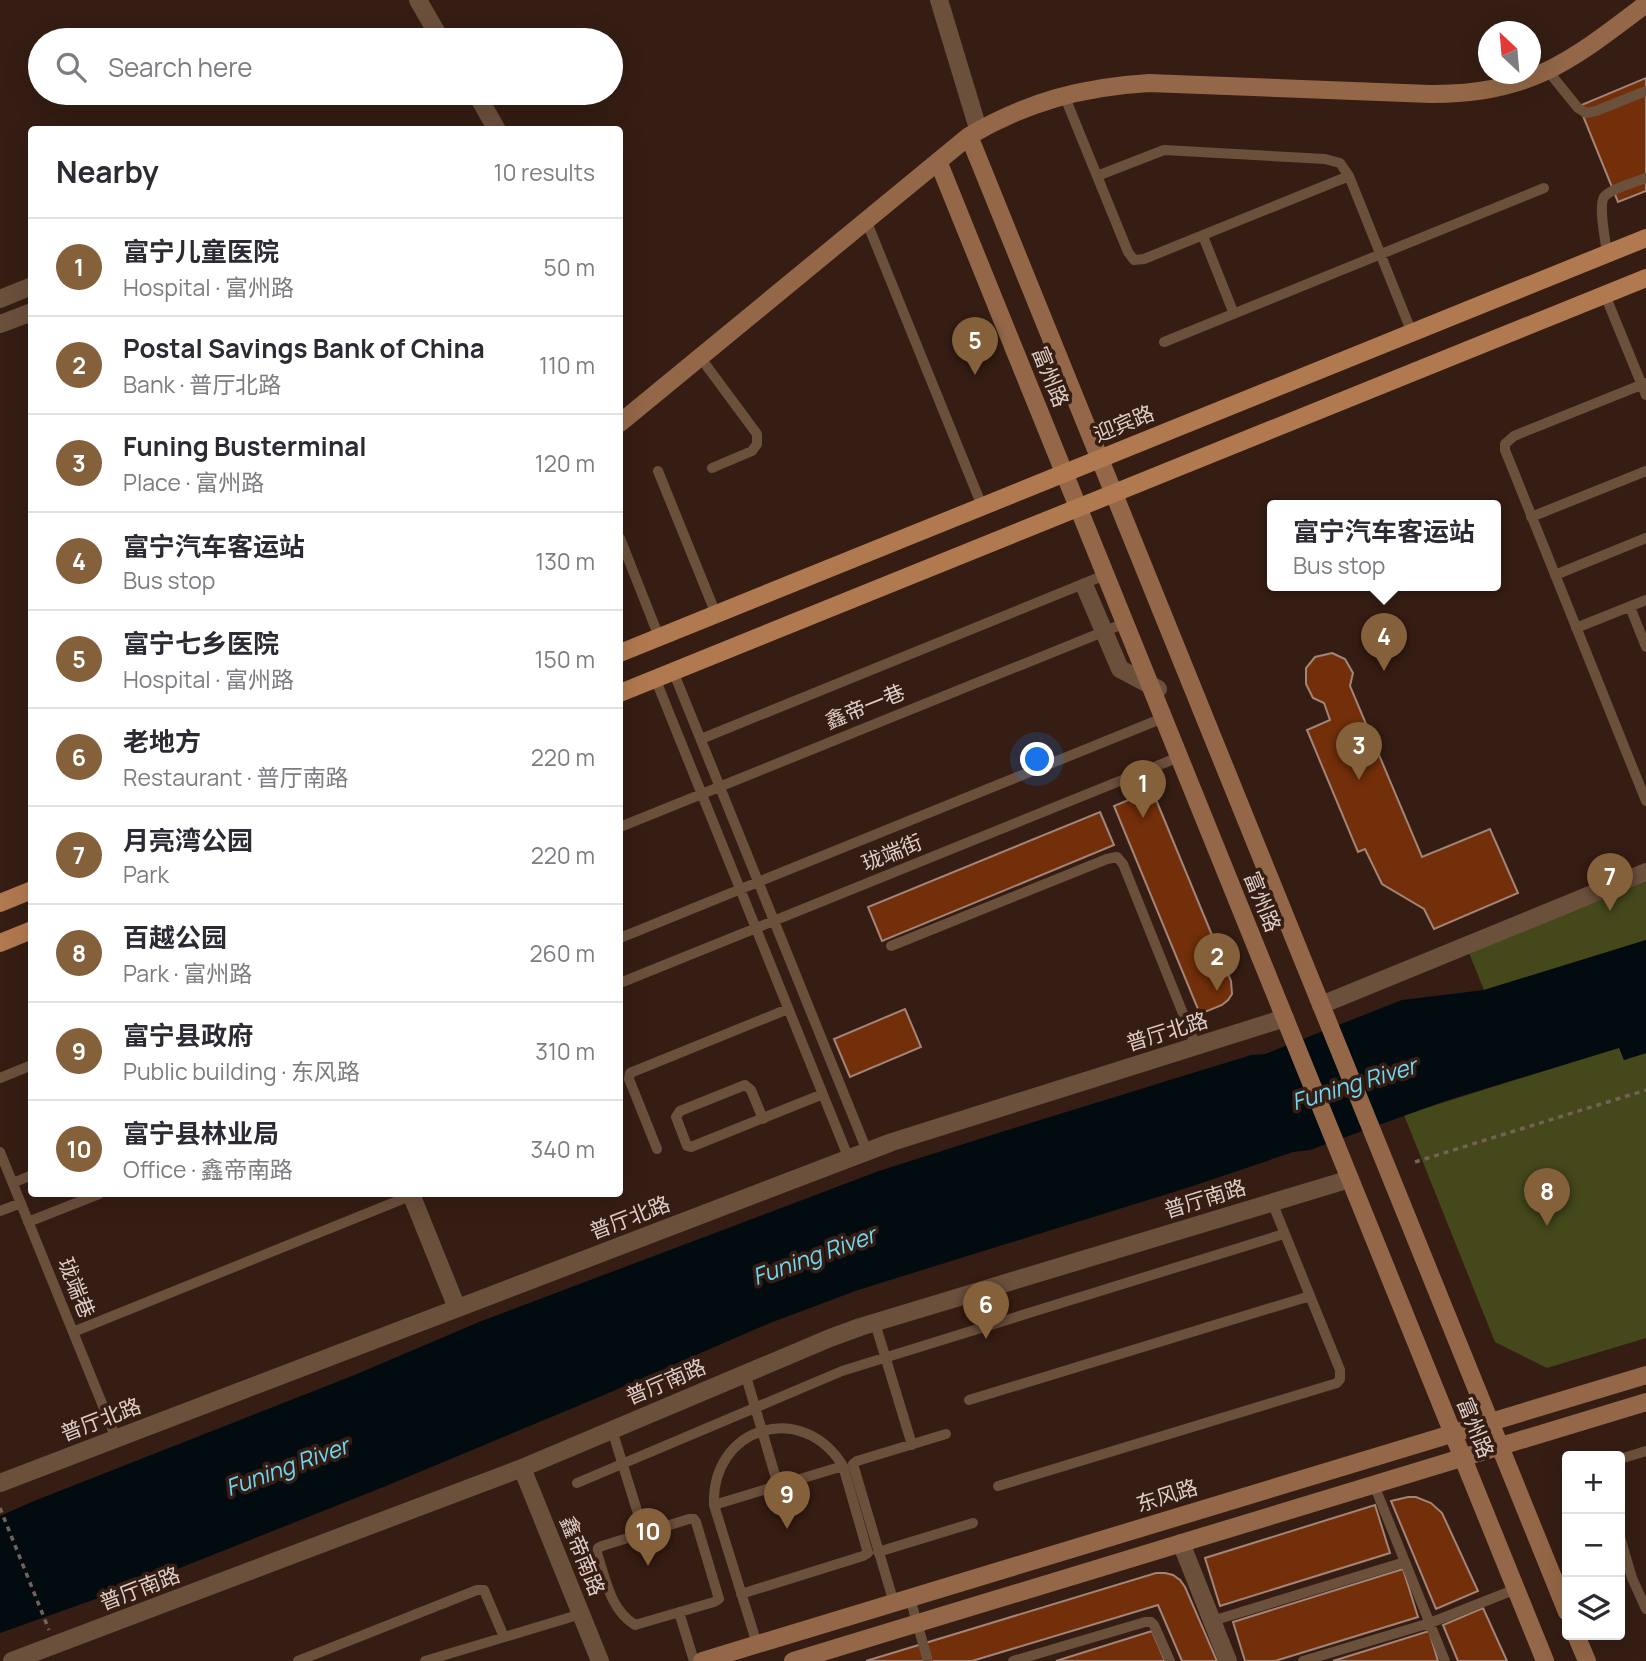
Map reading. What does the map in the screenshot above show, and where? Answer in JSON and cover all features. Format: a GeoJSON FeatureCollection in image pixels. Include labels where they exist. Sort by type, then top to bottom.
{"type":"FeatureCollection","features":[{"type":"Feature","properties":{"kind":"main road"},"geometry":{"type":"LineString","coordinates":[[623,420],[973,129],[1012,113],[1064,95],[1108,86],[1149,83],[1452,94],[1495,89],[1548,71],[1578,54],[1646,4]]}},
{"type":"Feature","properties":{"kind":"main road","name":"富州路"},"geometry":{"type":"LineString","coordinates":[[973,129],[1100,459],[1562,1600]]}},
{"type":"Feature","properties":{"kind":"main road","name":"富州路"},"geometry":{"type":"LineString","coordinates":[[937,161],[1545,1661]]}},
{"type":"Feature","properties":{"kind":"main road","name":"迎宾路"},"geometry":{"type":"LineString","coordinates":[[623,652],[1646,238]]}},
{"type":"Feature","properties":{"kind":"main road"},"geometry":{"type":"LineString","coordinates":[[623,691],[1646,278]]}},
{"type":"Feature","properties":{"kind":"main road"},"geometry":{"type":"LineString","coordinates":[[0,903],[28,892]]}},
{"type":"Feature","properties":{"kind":"main road"},"geometry":{"type":"LineString","coordinates":[[0,943],[28,932]]}},
{"type":"Feature","properties":{"kind":"main road","name":"东风路"},"geometry":{"type":"LineString","coordinates":[[702,1661],[1646,1375]]}},
{"type":"Feature","properties":{"kind":"main road"},"geometry":{"type":"LineString","coordinates":[[793,1661],[1646,1402]]}},
{"type":"Feature","properties":{"kind":"main road"},"geometry":{"type":"LineString","coordinates":[[1578,1640],[1587,1661]]}},
{"type":"Feature","properties":{"kind":"street"},"geometry":{"type":"LineString","coordinates":[[418,0],[434,28]]}},
{"type":"Feature","properties":{"kind":"street"},"geometry":{"type":"LineString","coordinates":[[939,0],[973,129]]}},
{"type":"Feature","properties":{"kind":"street"},"geometry":{"type":"LineString","coordinates":[[483,105],[495,126]]}},
{"type":"Feature","properties":{"kind":"street"},"geometry":{"type":"LineString","coordinates":[[0,299],[28,288]]}},
{"type":"Feature","properties":{"kind":"street"},"geometry":{"type":"LineString","coordinates":[[0,324],[28,314]]}},
{"type":"Feature","properties":{"kind":"street"},"geometry":{"type":"LineString","coordinates":[[1085,587],[1120,669],[1158,689]]}},
{"type":"Feature","properties":{"kind":"street"},"geometry":{"type":"LineString","coordinates":[[1321,1005],[1646,872]]}},
{"type":"Feature","properties":{"kind":"street","name":"普厅北路"},"geometry":{"type":"LineString","coordinates":[[0,1483],[867,1151],[1285,1018]]}},
{"type":"Feature","properties":{"kind":"street","name":"普厅南路"},"geometry":{"type":"LineString","coordinates":[[12,1661],[59,1653],[522,1468],[821,1341],[1350,1178]]}},
{"type":"Feature","properties":{"kind":"street"},"geometry":{"type":"LineString","coordinates":[[414,1197],[457,1308]]}},
{"type":"Feature","properties":{"kind":"street","name":"鑫帝南路"},"geometry":{"type":"LineString","coordinates":[[522,1468],[600,1661]]}},
{"type":"Feature","properties":{"kind":"street"},"geometry":{"type":"LineString","coordinates":[[1181,1543],[1228,1661]]}},
{"type":"Feature","properties":{"kind":"lane"},"geometry":{"type":"LineString","coordinates":[[1548,71],[1578,108],[1586,113],[1646,91]]}},
{"type":"Feature","properties":{"kind":"lane"},"geometry":{"type":"LineString","coordinates":[[1064,95],[1128,252],[1134,260],[1202,236],[1349,176]]}},
{"type":"Feature","properties":{"kind":"lane"},"geometry":{"type":"LineString","coordinates":[[1097,176],[1159,151],[1168,150],[1325,159],[1340,163],[1349,176],[1412,333]]}},
{"type":"Feature","properties":{"kind":"lane"},"geometry":{"type":"LineString","coordinates":[[1607,254],[1603,199],[1611,192],[1646,178]]}},
{"type":"Feature","properties":{"kind":"lane"},"geometry":{"type":"LineString","coordinates":[[1164,342],[1544,188]]}},
{"type":"Feature","properties":{"kind":"lane"},"geometry":{"type":"LineString","coordinates":[[866,220],[982,506]]}},
{"type":"Feature","properties":{"kind":"lane"},"geometry":{"type":"LineString","coordinates":[[1202,236],[1234,314]]}},
{"type":"Feature","properties":{"kind":"lane"},"geometry":{"type":"LineString","coordinates":[[1605,295],[1645,388],[1514,436],[1505,444],[1506,455],[1646,801]]}},
{"type":"Feature","properties":{"kind":"lane"},"geometry":{"type":"LineString","coordinates":[[699,357],[757,434],[757,444],[752,451],[712,468]]}},
{"type":"Feature","properties":{"kind":"lane"},"geometry":{"type":"LineString","coordinates":[[658,471],[716,614]]}},
{"type":"Feature","properties":{"kind":"lane"},"geometry":{"type":"LineString","coordinates":[[1531,517],[1646,471]]}},
{"type":"Feature","properties":{"kind":"lane"},"geometry":{"type":"LineString","coordinates":[[1555,575],[1646,538]]}},
{"type":"Feature","properties":{"kind":"lane"},"geometry":{"type":"LineString","coordinates":[[623,546],[659,637]]}},
{"type":"Feature","properties":{"kind":"lane"},"geometry":{"type":"LineString","coordinates":[[701,739],[1105,575]]}},
{"type":"Feature","properties":{"kind":"lane"},"geometry":{"type":"LineString","coordinates":[[1576,628],[1646,600]]}},
{"type":"Feature","properties":{"kind":"lane"},"geometry":{"type":"LineString","coordinates":[[1630,607],[1646,647]]}},
{"type":"Feature","properties":{"kind":"lane","name":"鑫帝一巷"},"geometry":{"type":"LineString","coordinates":[[623,826],[1125,624]]}},
{"type":"Feature","properties":{"kind":"lane"},"geometry":{"type":"LineString","coordinates":[[673,671],[867,1151]]}},
{"type":"Feature","properties":{"kind":"lane"},"geometry":{"type":"LineString","coordinates":[[654,678],[849,1158]]}},
{"type":"Feature","properties":{"kind":"lane","name":"珑端街"},"geometry":{"type":"LineString","coordinates":[[623,937],[1163,718]]}},
{"type":"Feature","properties":{"kind":"lane","name":"珑端街"},"geometry":{"type":"LineString","coordinates":[[623,982],[1179,757]]}},
{"type":"Feature","properties":{"kind":"lane"},"geometry":{"type":"LineString","coordinates":[[891,946],[1117,857],[1123,864],[1196,1046]]}},
{"type":"Feature","properties":{"kind":"lane"},"geometry":{"type":"LineString","coordinates":[[657,1149],[629,1079],[630,1073],[788,1009]]}},
{"type":"Feature","properties":{"kind":"lane"},"geometry":{"type":"LineString","coordinates":[[0,1077],[28,1066]]}},
{"type":"Feature","properties":{"kind":"lane"},"geometry":{"type":"LineString","coordinates":[[763,1119],[751,1090],[745,1085],[676,1115],[687,1146],[691,1147],[763,1119],[822,1094]]}},
{"type":"Feature","properties":{"kind":"lane","name":"珑端巷"},"geometry":{"type":"LineString","coordinates":[[0,1152],[116,1438]]}},
{"type":"Feature","properties":{"kind":"lane"},"geometry":{"type":"LineString","coordinates":[[13,1183],[28,1177]]}},
{"type":"Feature","properties":{"kind":"lane"},"geometry":{"type":"LineString","coordinates":[[28,1222],[91,1197]]}},
{"type":"Feature","properties":{"kind":"lane"},"geometry":{"type":"LineString","coordinates":[[73,1332],[406,1197]]}},
{"type":"Feature","properties":{"kind":"lane"},"geometry":{"type":"LineString","coordinates":[[998,1486],[1337,1383],[1340,1370],[1272,1202]]}},
{"type":"Feature","properties":{"kind":"lane"},"geometry":{"type":"LineString","coordinates":[[0,1211],[21,1203]]}},
{"type":"Feature","properties":{"kind":"lane"},"geometry":{"type":"LineString","coordinates":[[577,1483],[842,1371],[1284,1234]]}},
{"type":"Feature","properties":{"kind":"lane"},"geometry":{"type":"LineString","coordinates":[[969,1400],[1310,1296]]}},
{"type":"Feature","properties":{"kind":"lane"},"geometry":{"type":"LineString","coordinates":[[875,1323],[912,1444]]}},
{"type":"Feature","properties":{"kind":"lane"},"geometry":{"type":"LineString","coordinates":[[744,1373],[778,1485]]}},
{"type":"Feature","properties":{"kind":"lane"},"geometry":{"type":"LineString","coordinates":[[741,1594],[868,1553],[843,1466],[829,1446],[809,1434],[786,1428],[762,1431],[741,1442],[724,1459],[715,1481],[714,1505],[741,1594],[757,1644]]}},
{"type":"Feature","properties":{"kind":"lane"},"geometry":{"type":"LineString","coordinates":[[612,1430],[644,1533]]}},
{"type":"Feature","properties":{"kind":"lane"},"geometry":{"type":"LineString","coordinates":[[928,1661],[917,1623],[878,1552],[853,1464],[946,1434]]}},
{"type":"Feature","properties":{"kind":"lane"},"geometry":{"type":"LineString","coordinates":[[1625,1457],[1646,1451]]}},
{"type":"Feature","properties":{"kind":"lane"},"geometry":{"type":"LineString","coordinates":[[714,1505],[843,1466]]}},
{"type":"Feature","properties":{"kind":"lane"},"geometry":{"type":"LineString","coordinates":[[1374,1485],[1445,1661]]}},
{"type":"Feature","properties":{"kind":"lane"},"geometry":{"type":"LineString","coordinates":[[694,1519],[719,1599],[635,1625],[619,1611],[612,1601],[597,1553],[598,1548],[644,1533],[694,1519]]}},
{"type":"Feature","properties":{"kind":"lane"},"geometry":{"type":"LineString","coordinates":[[878,1552],[973,1523]]}},
{"type":"Feature","properties":{"kind":"lane"},"geometry":{"type":"LineString","coordinates":[[1625,1554],[1646,1609]]}},
{"type":"Feature","properties":{"kind":"lane"},"geometry":{"type":"LineString","coordinates":[[1212,1621],[1405,1562]]}},
{"type":"Feature","properties":{"kind":"lane"},"geometry":{"type":"LineString","coordinates":[[1303,1661],[1430,1623],[1516,1589]]}},
{"type":"Feature","properties":{"kind":"lane"},"geometry":{"type":"LineString","coordinates":[[298,1661],[477,1590],[484,1590],[487,1594],[504,1637]]}},
{"type":"Feature","properties":{"kind":"lane"},"geometry":{"type":"LineString","coordinates":[[680,1612],[694,1661]]}},
{"type":"Feature","properties":{"kind":"lane"},"geometry":{"type":"LineString","coordinates":[[425,1661],[581,1614]]}},
{"type":"Feature","properties":{"kind":"lane"},"geometry":{"type":"LineString","coordinates":[[1013,1661],[1036,1658],[1145,1622],[1150,1622],[1157,1629],[1170,1661]]}},
{"type":"Feature","properties":{"kind":"path"},"geometry":{"type":"LineString","coordinates":[[1415,1162],[1646,1090]]}},
{"type":"Feature","properties":{"kind":"path"},"geometry":{"type":"LineString","coordinates":[[0,1508],[59,1653]]}},
{"type":"Feature","properties":{"kind":"green space"},"geometry":{"type":"Polygon","coordinates":[[[1646,882],[1646,940],[1484,990],[1469,953],[1646,882]]]}},
{"type":"Feature","properties":{"kind":"green space"},"geometry":{"type":"Polygon","coordinates":[[[1620,1047],[1624,1060],[1646,1053],[1646,1338],[1547,1368],[1495,1342],[1404,1115],[1620,1047]]]}},
{"type":"Feature","properties":{"kind":"water","name":"Funing River"},"geometry":{"type":"Polygon","coordinates":[[[1646,940],[1646,1053],[1624,1060],[1619,1048],[1445,1101],[1310,1150],[1293,1152],[1193,1186],[858,1290],[770,1323],[386,1486],[152,1579],[0,1633],[0,1516],[34,1501],[357,1374],[479,1322],[879,1171],[1251,1055],[1265,1054],[1402,1000],[1484,990],[1646,940]]]}},
{"type":"Feature","properties":{"kind":"building"},"geometry":{"type":"Polygon","coordinates":[[[1646,78],[1646,191],[1618,202],[1579,106],[1646,78]]]}},
{"type":"Feature","properties":{"kind":"building"},"geometry":{"type":"Polygon","coordinates":[[[1332,653],[1345,659],[1353,673],[1350,686],[1422,857],[1490,829],[1518,893],[1434,929],[1424,909],[1382,884],[1365,849],[1358,852],[1307,730],[1330,720],[1324,703],[1313,698],[1306,684],[1306,668],[1315,657],[1332,653]]]}},
{"type":"Feature","properties":{"kind":"building"},"geometry":{"type":"Polygon","coordinates":[[[1152,790],[1231,981],[1232,994],[1228,1000],[1200,1014],[1114,806],[1152,790]]]}},
{"type":"Feature","properties":{"kind":"building"},"geometry":{"type":"Polygon","coordinates":[[[1100,812],[1114,845],[882,941],[868,907],[1100,812]]]}},
{"type":"Feature","properties":{"kind":"building"},"geometry":{"type":"Polygon","coordinates":[[[905,1009],[921,1047],[850,1077],[834,1039],[905,1009]]]}},
{"type":"Feature","properties":{"kind":"building"},"geometry":{"type":"Polygon","coordinates":[[[1408,1497],[1431,1503],[1442,1513],[1478,1591],[1436,1609],[1391,1501],[1408,1497]]]}},
{"type":"Feature","properties":{"kind":"building"},"geometry":{"type":"Polygon","coordinates":[[[1375,1505],[1390,1553],[1220,1606],[1205,1558],[1375,1505]]]}},
{"type":"Feature","properties":{"kind":"building"},"geometry":{"type":"Polygon","coordinates":[[[1403,1569],[1418,1617],[1275,1661],[1245,1661],[1233,1622],[1403,1569]]]}},
{"type":"Feature","properties":{"kind":"building"},"geometry":{"type":"Polygon","coordinates":[[[1156,1573],[1173,1575],[1185,1587],[1217,1661],[1182,1661],[1158,1605],[972,1661],[866,1661],[1156,1573]]]}},
{"type":"Feature","properties":{"kind":"building"},"geometry":{"type":"Polygon","coordinates":[[[1483,1608],[1507,1661],[1458,1661],[1443,1625],[1483,1608]]]}},
{"type":"Feature","properties":{"kind":"building"},"geometry":{"type":"Polygon","coordinates":[[[1152,1631],[1165,1661],[1056,1661],[1152,1631]]]}},
{"type":"Feature","properties":{"kind":"building"},"geometry":{"type":"Polygon","coordinates":[[[1429,1631],[1438,1661],[1333,1661],[1429,1631]]]}},
{"type":"Feature","properties":{"kind":"place","name":"富宁七乡医院"},"geometry":{"type":"Point","coordinates":[975,375]}},
{"type":"Feature","properties":{"kind":"place","name":"富宁汽车客运站"},"geometry":{"type":"Point","coordinates":[1384,671]}},
{"type":"Feature","properties":{"kind":"place","name":"Funing Busterminal"},"geometry":{"type":"Point","coordinates":[1359,780]}},
{"type":"Feature","properties":{"kind":"place","name":"富宁儿童医院"},"geometry":{"type":"Point","coordinates":[1143,818]}},
{"type":"Feature","properties":{"kind":"place","name":"月亮湾公园"},"geometry":{"type":"Point","coordinates":[1610,911]}},
{"type":"Feature","properties":{"kind":"place","name":"Postal Savings Bank of China"},"geometry":{"type":"Point","coordinates":[1217,991]}},
{"type":"Feature","properties":{"kind":"place","name":"百越公园"},"geometry":{"type":"Point","coordinates":[1547,1226]}},
{"type":"Feature","properties":{"kind":"place","name":"老地方"},"geometry":{"type":"Point","coordinates":[986,1339]}},
{"type":"Feature","properties":{"kind":"place","name":"富宁县政府"},"geometry":{"type":"Point","coordinates":[787,1529]}},
{"type":"Feature","properties":{"kind":"place","name":"富宁县林业局"},"geometry":{"type":"Point","coordinates":[648,1566]}}]}
